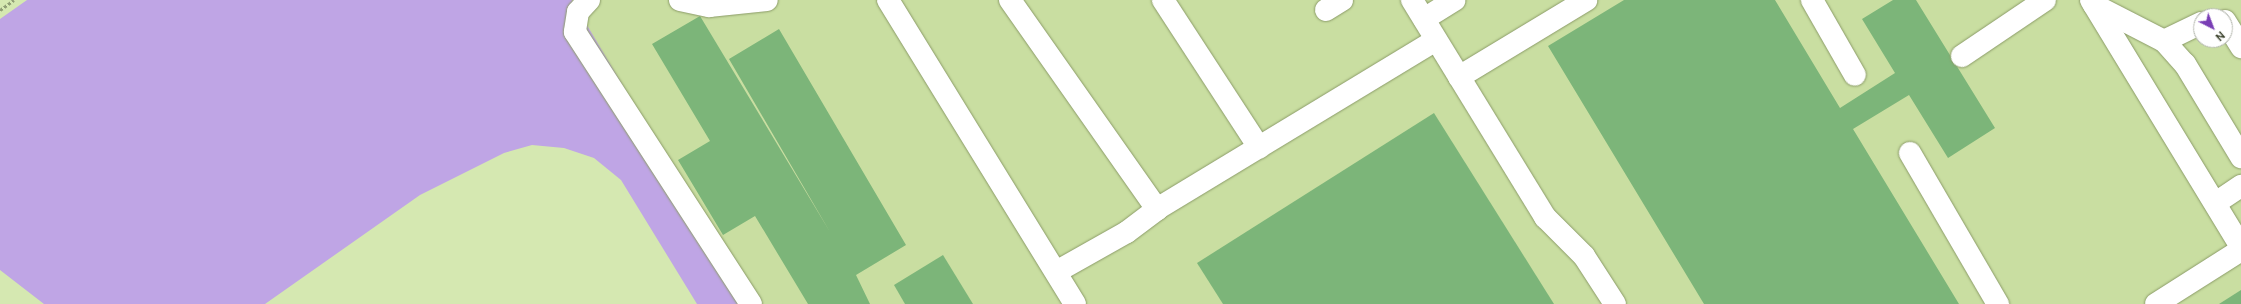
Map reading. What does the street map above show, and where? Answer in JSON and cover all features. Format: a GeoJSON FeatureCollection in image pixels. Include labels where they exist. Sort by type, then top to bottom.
{"type":"FeatureCollection","features":[{"type":"Feature","properties":{"kind":"lane"},"geometry":{"type":"LineString","coordinates":[[589,0],[578,12],[575,32],[750,304]]}},
{"type":"Feature","properties":{"kind":"lane"},"geometry":{"type":"LineString","coordinates":[[680,0],[709,6],[767,0]]}},
{"type":"Feature","properties":{"kind":"lane"},"geometry":{"type":"LineString","coordinates":[[888,0],[1075,304]]}},
{"type":"Feature","properties":{"kind":"lane"},"geometry":{"type":"LineString","coordinates":[[1010,0],[1157,209]]}},
{"type":"Feature","properties":{"kind":"lane"},"geometry":{"type":"LineString","coordinates":[[1163,0],[1259,147]]}},
{"type":"Feature","properties":{"kind":"lane"},"geometry":{"type":"LineString","coordinates":[[1412,0],[1545,217],[1584,256],[1615,304]]}},
{"type":"Feature","properties":{"kind":"lane"},"geometry":{"type":"LineString","coordinates":[[1424,19],[1454,0]]}},
{"type":"Feature","properties":{"kind":"lane"},"geometry":{"type":"LineString","coordinates":[[1459,77],[1586,0]]}},
{"type":"Feature","properties":{"kind":"lane"},"geometry":{"type":"LineString","coordinates":[[1812,0],[1855,75]]}},
{"type":"Feature","properties":{"kind":"lane"},"geometry":{"type":"LineString","coordinates":[[1962,56],[2045,0]]}},
{"type":"Feature","properties":{"kind":"lane"},"geometry":{"type":"LineString","coordinates":[[2093,2],[2164,41],[2184,64],[2241,157]]}},
{"type":"Feature","properties":{"kind":"lane"},"geometry":{"type":"LineString","coordinates":[[2093,2],[2217,202],[2241,248],[2156,304]]}},
{"type":"Feature","properties":{"kind":"lane"},"geometry":{"type":"LineString","coordinates":[[2164,41],[2193,27]]}},
{"type":"Feature","properties":{"kind":"lane"},"geometry":{"type":"LineString","coordinates":[[2233,34],[2241,47]]}},
{"type":"Feature","properties":{"kind":"lane"},"geometry":{"type":"LineString","coordinates":[[1056,272],[1127,232],[1157,209],[1436,40]]}},
{"type":"Feature","properties":{"kind":"lane"},"geometry":{"type":"LineString","coordinates":[[1910,153],[1998,304]]}},
{"type":"Feature","properties":{"kind":"lane"},"geometry":{"type":"LineString","coordinates":[[2217,202],[2241,186]]}},
{"type":"Feature","properties":{"kind":"path"},"geometry":{"type":"LineString","coordinates":[[0,10],[14,0]]}},
{"type":"Feature","properties":{"kind":"shaded area"},"geometry":{"type":"Polygon","coordinates":[[[27,0],[572,0],[753,304],[697,304],[621,180],[594,158],[564,148],[532,145],[504,153],[420,195],[265,304],[44,304],[0,270],[0,19],[27,0]]]}},
{"type":"Feature","properties":{"kind":"shaded area"},"geometry":{"type":"Polygon","coordinates":[[[572,0],[2241,0],[2241,304],[753,304],[572,0]]]}},
{"type":"Feature","properties":{"kind":"building"},"geometry":{"type":"Polygon","coordinates":[[[1624,0],[1775,0],[1840,108],[1895,73],[1862,19],[1893,0],[1916,0],[1995,128],[1948,158],[1909,95],[1853,129],[1959,304],[1704,304],[1548,46],[1624,0]]]}},
{"type":"Feature","properties":{"kind":"building"},"geometry":{"type":"Polygon","coordinates":[[[700,16],[830,232],[729,59],[779,29],[906,245],[856,275],[870,304],[808,304],[755,216],[723,235],[678,160],[710,141],[652,44],[700,16]]]}},
{"type":"Feature","properties":{"kind":"building"},"geometry":{"type":"Polygon","coordinates":[[[1434,113],[1554,304],[1223,304],[1197,263],[1434,113]]]}},
{"type":"Feature","properties":{"kind":"building"},"geometry":{"type":"Polygon","coordinates":[[[943,255],[973,304],[905,304],[894,285],[943,255]]]}},
{"type":"Feature","properties":{"kind":"building"},"geometry":{"type":"Polygon","coordinates":[[[2241,290],[2241,304],[2219,304],[2241,290]]]}}]}
